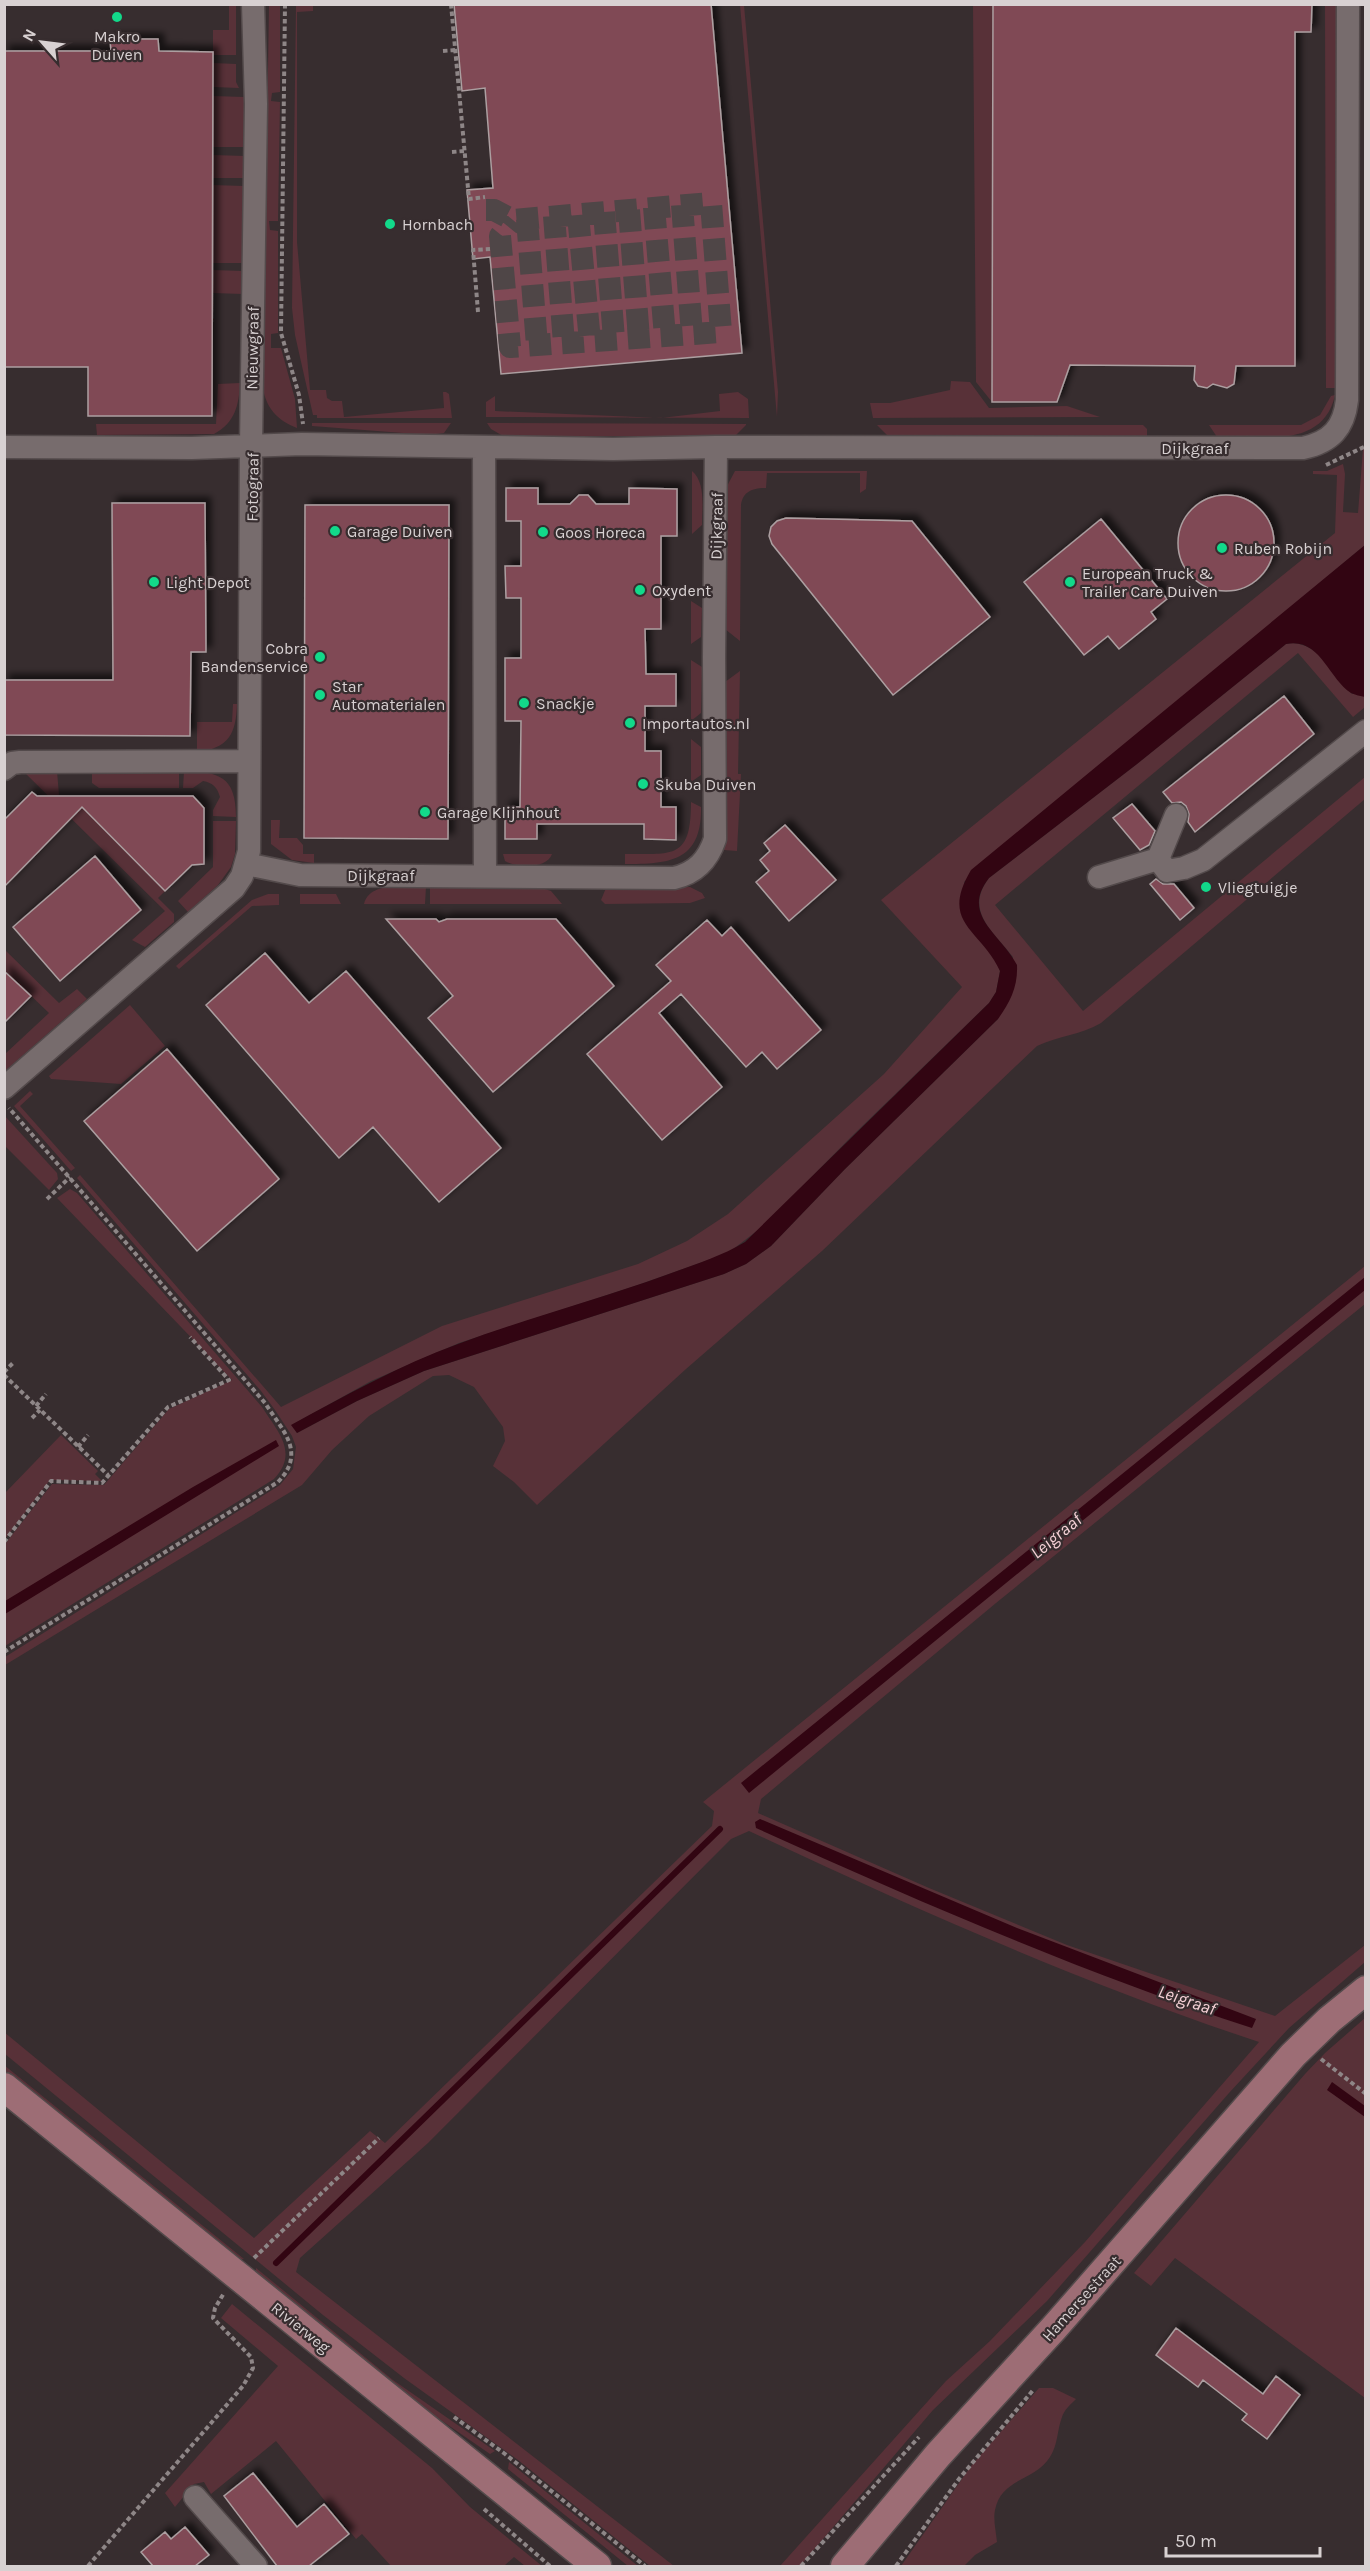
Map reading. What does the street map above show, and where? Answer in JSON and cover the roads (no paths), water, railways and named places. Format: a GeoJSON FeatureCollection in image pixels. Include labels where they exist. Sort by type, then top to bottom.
{"type":"FeatureCollection","features":[{"type":"Feature","properties":{"kind":"main road","name":"Hamersestraat"},"geometry":{"type":"LineString","coordinates":[[845,2566],[938,2455],[1062,2319],[1311,2037],[1365,1990]]}},
{"type":"Feature","properties":{"kind":"main road","name":"Rivierweg"},"geometry":{"type":"LineString","coordinates":[[4,2087],[231,2284],[597,2566]]}},
{"type":"Feature","properties":{"kind":"street","name":"Nieuwgraaf"},"geometry":{"type":"LineString","coordinates":[[250,445],[256,104],[253,4]]}},
{"type":"Feature","properties":{"kind":"street","name":"Dijkgraaf"},"geometry":{"type":"LineString","coordinates":[[246,864],[300,875],[674,878],[695,870],[711,852],[715,839],[716,447],[1304,448],[1327,440],[1337,432],[1346,411],[1356,198],[1348,4]]}},
{"type":"Feature","properties":{"kind":"street","name":"Fotograaf"},"geometry":{"type":"LineString","coordinates":[[246,864],[249,851],[250,445],[716,447]]}},
{"type":"Feature","properties":{"kind":"street"},"geometry":{"type":"LineString","coordinates":[[4,447],[192,448],[250,445]]}},
{"type":"Feature","properties":{"kind":"street"},"geometry":{"type":"LineString","coordinates":[[484,447],[485,876]]}},
{"type":"Feature","properties":{"kind":"street"},"geometry":{"type":"LineString","coordinates":[[1158,859],[1167,870],[1184,868],[1203,860],[1365,732]]}},
{"type":"Feature","properties":{"kind":"street"},"geometry":{"type":"LineString","coordinates":[[4,769],[12,763],[20,762],[249,761]]}},
{"type":"Feature","properties":{"kind":"street"},"geometry":{"type":"LineString","coordinates":[[1158,859],[1176,815]]}},
{"type":"Feature","properties":{"kind":"street"},"geometry":{"type":"LineString","coordinates":[[1099,876],[1158,859]]}},
{"type":"Feature","properties":{"kind":"street"},"geometry":{"type":"LineString","coordinates":[[4,1088],[234,888],[246,864]]}},
{"type":"Feature","properties":{"kind":"street"},"geometry":{"type":"LineString","coordinates":[[195,2497],[256,2566]]}},
{"type":"Feature","properties":{"kind":"water"},"geometry":{"type":"Polygon","coordinates":[[[1365,545],[1365,697],[1351,693],[1343,686],[1315,652],[1298,643],[1286,644],[1137,764],[989,878],[981,891],[979,903],[981,914],[1017,965],[1015,987],[1006,1006],[998,1019],[845,1169],[771,1246],[746,1264],[724,1274],[424,1371],[357,1401],[297,1433],[291,1425],[373,1381],[436,1352],[640,1284],[726,1252],[745,1242],[989,1003],[996,992],[1000,971],[961,915],[959,903],[962,888],[971,870],[1365,545]]]}},
{"type":"Feature","properties":{"kind":"water","name":"Leigraaf"},"geometry":{"type":"Polygon","coordinates":[[[1365,1277],[1365,1290],[749,1793],[741,1783],[1365,1277]]]}},
{"type":"Feature","properties":{"kind":"water"},"geometry":{"type":"Polygon","coordinates":[[[276,1440],[279,1446],[5,1614],[5,1601],[193,1487],[276,1440]]]}},
{"type":"Feature","properties":{"kind":"water","name":"Leigraaf"},"geometry":{"type":"Polygon","coordinates":[[[760,1819],[1017,1928],[1256,2019],[1252,2028],[1126,1984],[1001,1935],[756,1828],[755,1822],[760,1819]]]}},
{"type":"Feature","properties":{"kind":"water"},"geometry":{"type":"Polygon","coordinates":[[[1332,2082],[1365,2106],[1365,2117],[1327,2090],[1332,2082]]]}},
{"type":"Feature","properties":{"kind":"waterway"},"geometry":{"type":"LineString","coordinates":[[276,2263],[720,1829]]}},
{"type":"Feature","properties":{"kind":"tunnel"},"geometry":{"type":"LineString","coordinates":[[486,210],[494,210],[513,220],[711,203],[721,332],[510,347],[500,236],[513,220]]}},
{"type":"Feature","properties":{"kind":"tunnel"},"geometry":{"type":"LineString","coordinates":[[682,205],[692,334]]}},
{"type":"Feature","properties":{"kind":"tunnel"},"geometry":{"type":"LineString","coordinates":[[654,207],[665,336]]}},
{"type":"Feature","properties":{"kind":"tunnel"},"geometry":{"type":"LineString","coordinates":[[629,210],[639,338]]}},
{"type":"Feature","properties":{"kind":"tunnel"},"geometry":{"type":"LineString","coordinates":[[604,212],[614,339]]}},
{"type":"Feature","properties":{"kind":"tunnel"},"geometry":{"type":"LineString","coordinates":[[578,215],[590,341]]}},
{"type":"Feature","properties":{"kind":"tunnel"},"geometry":{"type":"LineString","coordinates":[[554,216],[564,343]]}},
{"type":"Feature","properties":{"kind":"tunnel"},"geometry":{"type":"LineString","coordinates":[[527,219],[537,345]]}},
{"type":"Feature","properties":{"kind":"place","name":"Makro Duiven"},"geometry":{"type":"Point","coordinates":[117,17]}},
{"type":"Feature","properties":{"kind":"place","name":"Hornbach"},"geometry":{"type":"Point","coordinates":[390,224]}},
{"type":"Feature","properties":{"kind":"place","name":"Garage Duiven"},"geometry":{"type":"Point","coordinates":[335,531]}},
{"type":"Feature","properties":{"kind":"place","name":"Goos Horeca"},"geometry":{"type":"Point","coordinates":[543,532]}},
{"type":"Feature","properties":{"kind":"place","name":"Ruben Robijn"},"geometry":{"type":"Point","coordinates":[1222,548]}},
{"type":"Feature","properties":{"kind":"place","name":"Light Depot"},"geometry":{"type":"Point","coordinates":[154,582]}},
{"type":"Feature","properties":{"kind":"place","name":"European Truck & Trailer Care Duiven"},"geometry":{"type":"Point","coordinates":[1070,582]}},
{"type":"Feature","properties":{"kind":"place","name":"Oxydent"},"geometry":{"type":"Point","coordinates":[640,590]}},
{"type":"Feature","properties":{"kind":"place","name":"Cobra Bandenservice"},"geometry":{"type":"Point","coordinates":[320,657]}},
{"type":"Feature","properties":{"kind":"place","name":"Star Automaterialen"},"geometry":{"type":"Point","coordinates":[320,695]}},
{"type":"Feature","properties":{"kind":"place","name":"Snackje"},"geometry":{"type":"Point","coordinates":[524,703]}},
{"type":"Feature","properties":{"kind":"place","name":"Importautos.nl"},"geometry":{"type":"Point","coordinates":[630,723]}},
{"type":"Feature","properties":{"kind":"place","name":"Skuba Duiven"},"geometry":{"type":"Point","coordinates":[643,784]}},
{"type":"Feature","properties":{"kind":"place","name":"Garage Klijnhout"},"geometry":{"type":"Point","coordinates":[425,812]}},
{"type":"Feature","properties":{"kind":"place","name":"Vliegtuigje"},"geometry":{"type":"Point","coordinates":[1206,887]}}]}
